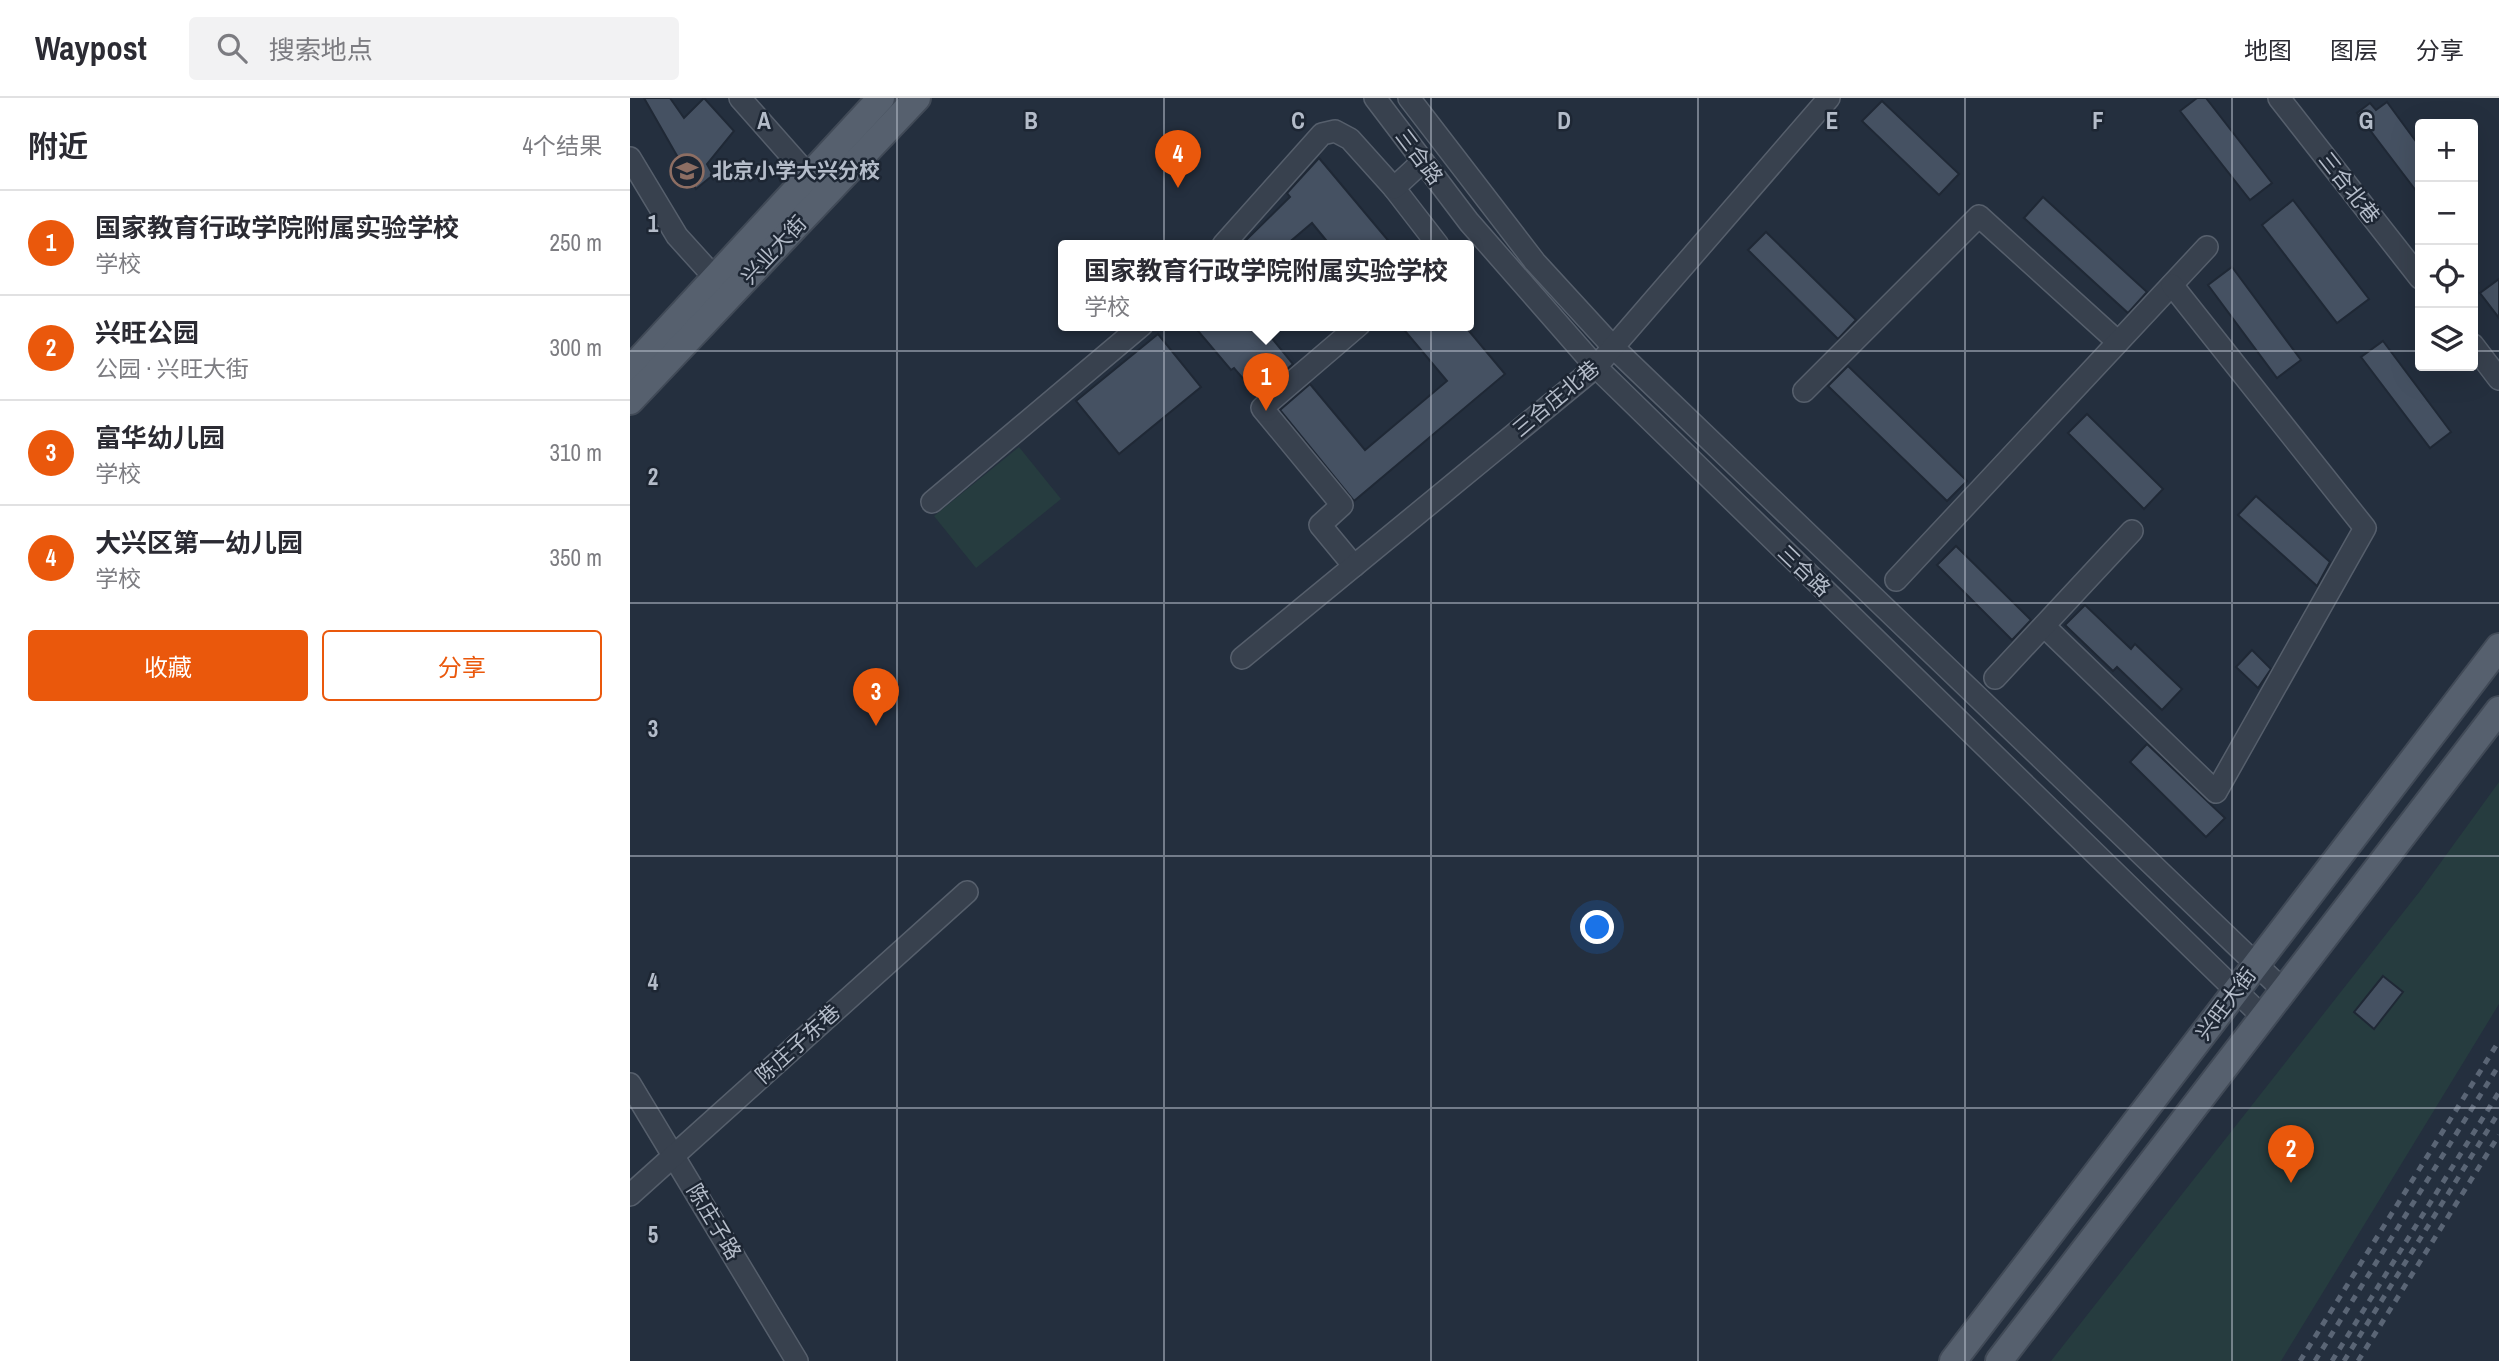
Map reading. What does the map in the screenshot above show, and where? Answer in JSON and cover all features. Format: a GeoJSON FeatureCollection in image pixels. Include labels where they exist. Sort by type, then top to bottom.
{"type":"FeatureCollection","features":[{"type":"Feature","properties":{"kind":"main road","name":"兴业大街"},"geometry":{"type":"LineString","coordinates":[[630,370],[881,98]]}},
{"type":"Feature","properties":{"kind":"main road","name":"兴业大街"},"geometry":{"type":"LineString","coordinates":[[630,401],[917,98]]}},
{"type":"Feature","properties":{"kind":"main road","name":"兴旺大街"},"geometry":{"type":"LineString","coordinates":[[1953,1361],[2499,647]]}},
{"type":"Feature","properties":{"kind":"main road","name":"兴旺大街"},"geometry":{"type":"LineString","coordinates":[[1998,1361],[2499,710]]}},
{"type":"Feature","properties":{"kind":"street"},"geometry":{"type":"LineString","coordinates":[[740,98],[809,176]]}},
{"type":"Feature","properties":{"kind":"street","name":"三合路"},"geometry":{"type":"LineString","coordinates":[[1376,98],[1422,162],[1532,298],[1595,368],[2263,1017]]}},
{"type":"Feature","properties":{"kind":"street","name":"三合路"},"geometry":{"type":"LineString","coordinates":[[1409,98],[1535,262],[1614,348],[2283,990]]}},
{"type":"Feature","properties":{"kind":"street","name":"三合庄北巷"},"geometry":{"type":"LineString","coordinates":[[1242,658],[1595,368],[1829,98]]}},
{"type":"Feature","properties":{"kind":"street","name":"三合北巷"},"geometry":{"type":"LineString","coordinates":[[2278,98],[2415,272]]}},
{"type":"Feature","properties":{"kind":"street"},"geometry":{"type":"LineString","coordinates":[[1227,240],[1322,134],[1335,131],[1350,139],[1394,188],[1434,240]]}},
{"type":"Feature","properties":{"kind":"street"},"geometry":{"type":"LineString","coordinates":[[630,158],[677,236],[715,278]]}},
{"type":"Feature","properties":{"kind":"street"},"geometry":{"type":"LineString","coordinates":[[1394,188],[1422,162]]}},
{"type":"Feature","properties":{"kind":"street"},"geometry":{"type":"LineString","coordinates":[[1804,391],[1979,216],[2118,342]]}},
{"type":"Feature","properties":{"kind":"street"},"geometry":{"type":"LineString","coordinates":[[1896,580],[2207,247]]}},
{"type":"Feature","properties":{"kind":"street"},"geometry":{"type":"LineString","coordinates":[[2044,626],[2216,792],[2365,528],[2172,285]]}},
{"type":"Feature","properties":{"kind":"street"},"geometry":{"type":"LineString","coordinates":[[932,502],[1135,331]]}},
{"type":"Feature","properties":{"kind":"street"},"geometry":{"type":"LineString","coordinates":[[1352,331],[1262,408],[1342,505],[1320,525],[1354,566]]}},
{"type":"Feature","properties":{"kind":"street"},"geometry":{"type":"LineString","coordinates":[[2478,352],[2499,379]]}},
{"type":"Feature","properties":{"kind":"street"},"geometry":{"type":"LineString","coordinates":[[1995,678],[2132,531]]}},
{"type":"Feature","properties":{"kind":"street","name":"陈庄子东巷"},"geometry":{"type":"LineString","coordinates":[[630,1195],[967,892]]}},
{"type":"Feature","properties":{"kind":"street","name":"陈庄子路"},"geometry":{"type":"LineString","coordinates":[[630,1084],[797,1361]]}},
{"type":"Feature","properties":{"kind":"green space"},"geometry":{"type":"Polygon","coordinates":[[[1019,447],[1061,499],[976,568],[934,516],[1019,447]]]}},
{"type":"Feature","properties":{"kind":"green space"},"geometry":{"type":"Polygon","coordinates":[[[2499,782],[2499,1004],[2281,1361],[2051,1361],[2420,891],[2499,782]]]}},
{"type":"Feature","properties":{"kind":"building"},"geometry":{"type":"Polygon","coordinates":[[[644,98],[670,98],[684,118],[704,98],[734,131],[707,164],[713,175],[696,189],[644,98]]]}},
{"type":"Feature","properties":{"kind":"building"},"geometry":{"type":"Polygon","coordinates":[[[2197,98],[2206,98],[2272,183],[2250,200],[2180,111],[2197,98]]]}},
{"type":"Feature","properties":{"kind":"building"},"geometry":{"type":"Polygon","coordinates":[[[1882,101],[1959,174],[1939,195],[1862,121],[1882,101]]]}},
{"type":"Feature","properties":{"kind":"building"},"geometry":{"type":"Polygon","coordinates":[[[2387,102],[2415,140],[2415,189],[2357,113],[2370,103],[2376,110],[2387,102]]]}},
{"type":"Feature","properties":{"kind":"building"},"geometry":{"type":"Polygon","coordinates":[[[1319,158],[1388,240],[1326,240],[1312,223],[1292,240],[1246,240],[1290,197],[1287,193],[1319,158]]]}},
{"type":"Feature","properties":{"kind":"building"},"geometry":{"type":"Polygon","coordinates":[[[2043,197],[2147,292],[2128,313],[2024,218],[2043,197]]]}},
{"type":"Feature","properties":{"kind":"building"},"geometry":{"type":"Polygon","coordinates":[[[2293,200],[2369,299],[2337,323],[2262,225],[2293,200]]]}},
{"type":"Feature","properties":{"kind":"building"},"geometry":{"type":"Polygon","coordinates":[[[1766,232],[1856,320],[1838,339],[1748,250],[1766,232]]]}},
{"type":"Feature","properties":{"kind":"building"},"geometry":{"type":"Polygon","coordinates":[[[2232,267],[2301,360],[2277,378],[2208,285],[2232,267]]]}},
{"type":"Feature","properties":{"kind":"building"},"geometry":{"type":"Polygon","coordinates":[[[2499,279],[2499,318],[2480,293],[2499,279]]]}},
{"type":"Feature","properties":{"kind":"building"},"geometry":{"type":"Polygon","coordinates":[[[1198,331],[1266,331],[1293,364],[1260,392],[1254,385],[1251,388],[1234,368],[1231,370],[1198,331]]]}},
{"type":"Feature","properties":{"kind":"building"},"geometry":{"type":"Polygon","coordinates":[[[1405,331],[1469,331],[1505,374],[1354,501],[1280,410],[1310,384],[1365,450],[1447,381],[1405,331]]]}},
{"type":"Feature","properties":{"kind":"building"},"geometry":{"type":"Polygon","coordinates":[[[1158,334],[1201,387],[1119,454],[1076,401],[1158,334]]]}},
{"type":"Feature","properties":{"kind":"building"},"geometry":{"type":"Polygon","coordinates":[[[2383,341],[2451,432],[2430,448],[2361,357],[2383,341]]]}},
{"type":"Feature","properties":{"kind":"building"},"geometry":{"type":"Polygon","coordinates":[[[1848,366],[1967,481],[1947,501],[1828,386],[1848,366]]]}},
{"type":"Feature","properties":{"kind":"building"},"geometry":{"type":"Polygon","coordinates":[[[2087,414],[2163,489],[2144,509],[2068,433],[2087,414]]]}},
{"type":"Feature","properties":{"kind":"building"},"geometry":{"type":"Polygon","coordinates":[[[2256,496],[2330,562],[2317,586],[2238,515],[2256,496]]]}},
{"type":"Feature","properties":{"kind":"building"},"geometry":{"type":"Polygon","coordinates":[[[1956,546],[2031,620],[2012,640],[1937,565],[1956,546]]]}},
{"type":"Feature","properties":{"kind":"building"},"geometry":{"type":"Polygon","coordinates":[[[2085,605],[2131,649],[2135,644],[2182,689],[2162,710],[2117,667],[2113,671],[2065,625],[2085,605]]]}},
{"type":"Feature","properties":{"kind":"building"},"geometry":{"type":"Polygon","coordinates":[[[2252,650],[2271,669],[2258,688],[2236,667],[2252,650]]]}},
{"type":"Feature","properties":{"kind":"building"},"geometry":{"type":"Polygon","coordinates":[[[2147,744],[2225,818],[2206,837],[2130,762],[2147,744]]]}},
{"type":"Feature","properties":{"kind":"building"},"geometry":{"type":"Polygon","coordinates":[[[2383,976],[2403,992],[2374,1029],[2354,1012],[2383,976]]]}},
{"type":"Feature","properties":{"kind":"railway"},"geometry":{"type":"LineString","coordinates":[[2300,1361],[2499,1041]]}},
{"type":"Feature","properties":{"kind":"railway"},"geometry":{"type":"LineString","coordinates":[[2315,1361],[2499,1065]]}},
{"type":"Feature","properties":{"kind":"railway"},"geometry":{"type":"LineString","coordinates":[[2332,1361],[2499,1092]]}},
{"type":"Feature","properties":{"kind":"railway"},"geometry":{"type":"LineString","coordinates":[[2344,1361],[2499,1112]]}},
{"type":"Feature","properties":{"kind":"railway"},"geometry":{"type":"LineString","coordinates":[[2358,1361],[2499,1135]]}},
{"type":"Feature","properties":{"kind":"place","name":"北京小学大兴分校"},"geometry":{"type":"Point","coordinates":[687,171]}},
{"type":"Feature","properties":{"kind":"place","name":"大兴区第一幼儿园"},"geometry":{"type":"Point","coordinates":[1178,188]}},
{"type":"Feature","properties":{"kind":"place","name":"国家教育行政学院附属实验学校"},"geometry":{"type":"Point","coordinates":[1266,411]}},
{"type":"Feature","properties":{"kind":"place","name":"富华幼儿园"},"geometry":{"type":"Point","coordinates":[876,726]}},
{"type":"Feature","properties":{"kind":"place","name":"兴旺公园"},"geometry":{"type":"Point","coordinates":[2291,1183]}}]}
